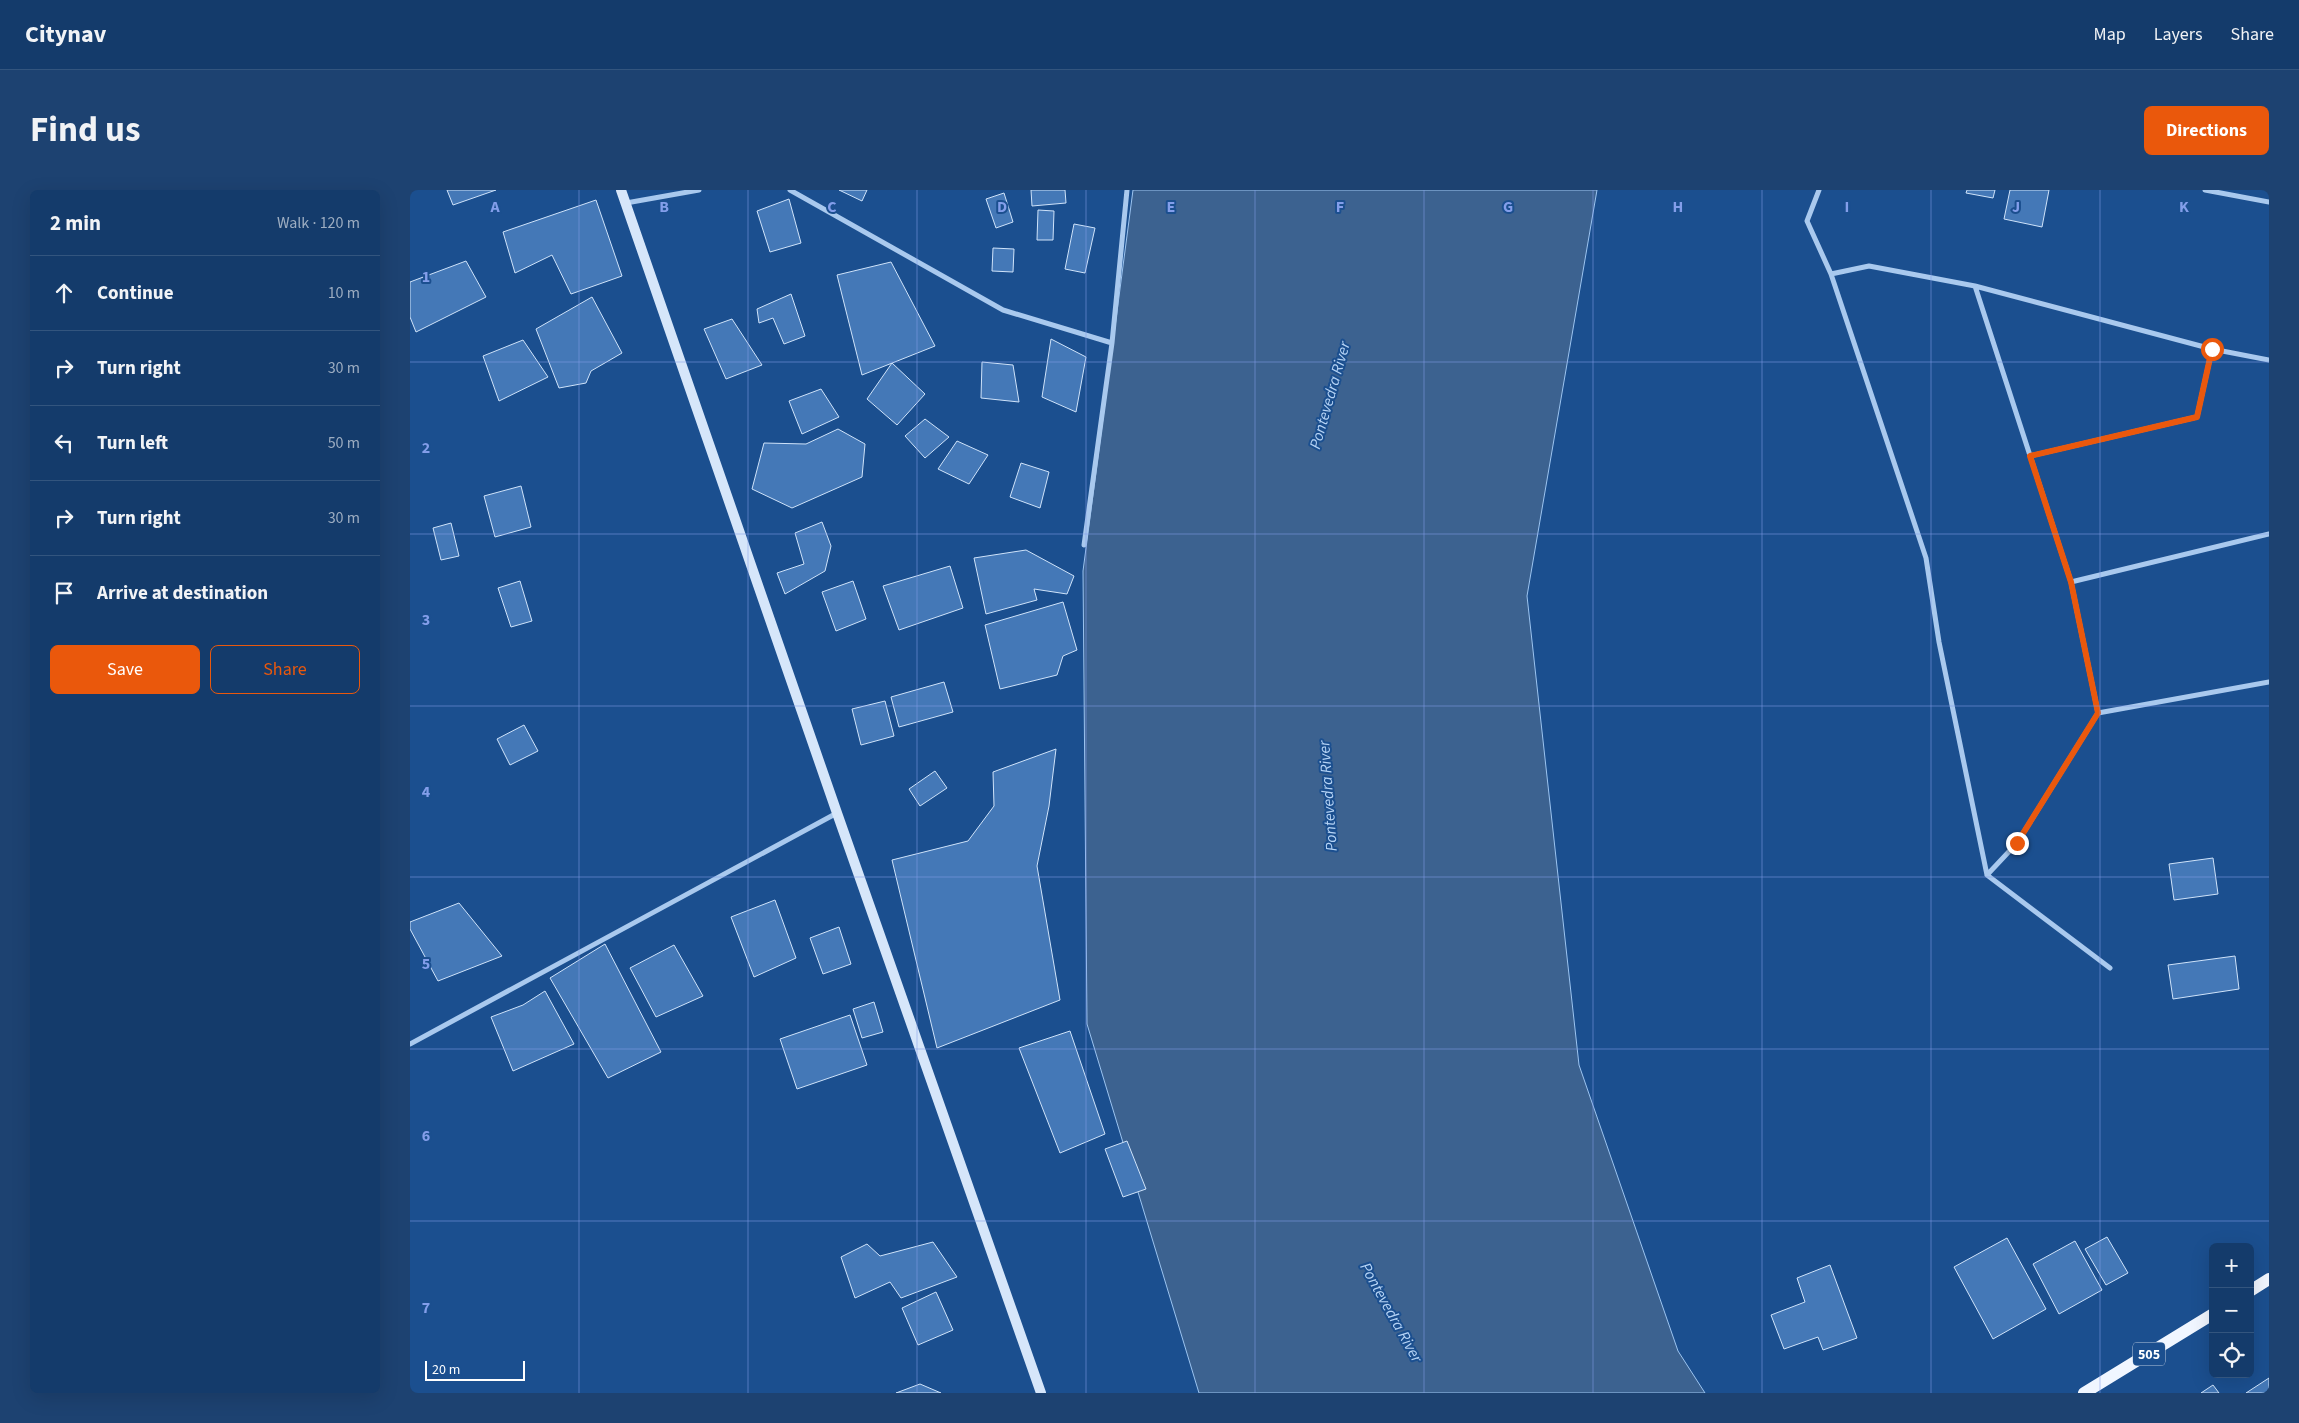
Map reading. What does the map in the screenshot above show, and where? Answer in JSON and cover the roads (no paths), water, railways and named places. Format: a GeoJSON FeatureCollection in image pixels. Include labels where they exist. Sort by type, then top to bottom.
{"type":"FeatureCollection","features":[{"type":"Feature","properties":{"kind":"main road"},"geometry":{"type":"LineString","coordinates":[[622,190],[837,813],[1041,1393]]}},
{"type":"Feature","properties":{"kind":"main road"},"geometry":{"type":"LineString","coordinates":[[2254,1288],[2269,1279]]}},
{"type":"Feature","properties":{"kind":"main road","name":"505"},"geometry":{"type":"LineString","coordinates":[[2087,1392],[2209,1316]]}},
{"type":"Feature","properties":{"kind":"street"},"geometry":{"type":"LineString","coordinates":[[626,203],[698,190]]}},
{"type":"Feature","properties":{"kind":"street"},"geometry":{"type":"LineString","coordinates":[[790,190],[1003,310],[1112,343]]}},
{"type":"Feature","properties":{"kind":"street"},"geometry":{"type":"LineString","coordinates":[[1084,545],[1112,343],[1127,190]]}},
{"type":"Feature","properties":{"kind":"street"},"geometry":{"type":"LineString","coordinates":[[1819,190],[1807,221],[1831,274],[1926,558],[1939,642],[1987,875],[2110,968]]}},
{"type":"Feature","properties":{"kind":"street"},"geometry":{"type":"LineString","coordinates":[[2205,190],[2269,202]]}},
{"type":"Feature","properties":{"kind":"street"},"geometry":{"type":"LineString","coordinates":[[1831,274],[1869,266],[1975,286],[2212,349],[2269,360]]}},
{"type":"Feature","properties":{"kind":"street"},"geometry":{"type":"LineString","coordinates":[[1975,286],[2071,582],[2098,713],[2017,843],[1987,875]]}},
{"type":"Feature","properties":{"kind":"street"},"geometry":{"type":"LineString","coordinates":[[2030,456],[2197,417],[2212,349]]}},
{"type":"Feature","properties":{"kind":"street"},"geometry":{"type":"LineString","coordinates":[[2071,582],[2269,534]]}},
{"type":"Feature","properties":{"kind":"street"},"geometry":{"type":"LineString","coordinates":[[2098,713],[2269,682]]}},
{"type":"Feature","properties":{"kind":"street"},"geometry":{"type":"LineString","coordinates":[[410,1044],[837,813]]}},
{"type":"Feature","properties":{"kind":"water","name":"Pontevedra River"},"geometry":{"type":"Polygon","coordinates":[[[1133,190],[1597,190],[1527,596],[1579,1065],[1678,1351],[1705,1393],[1199,1393],[1087,1024],[1083,571],[1133,190]]]}}]}
